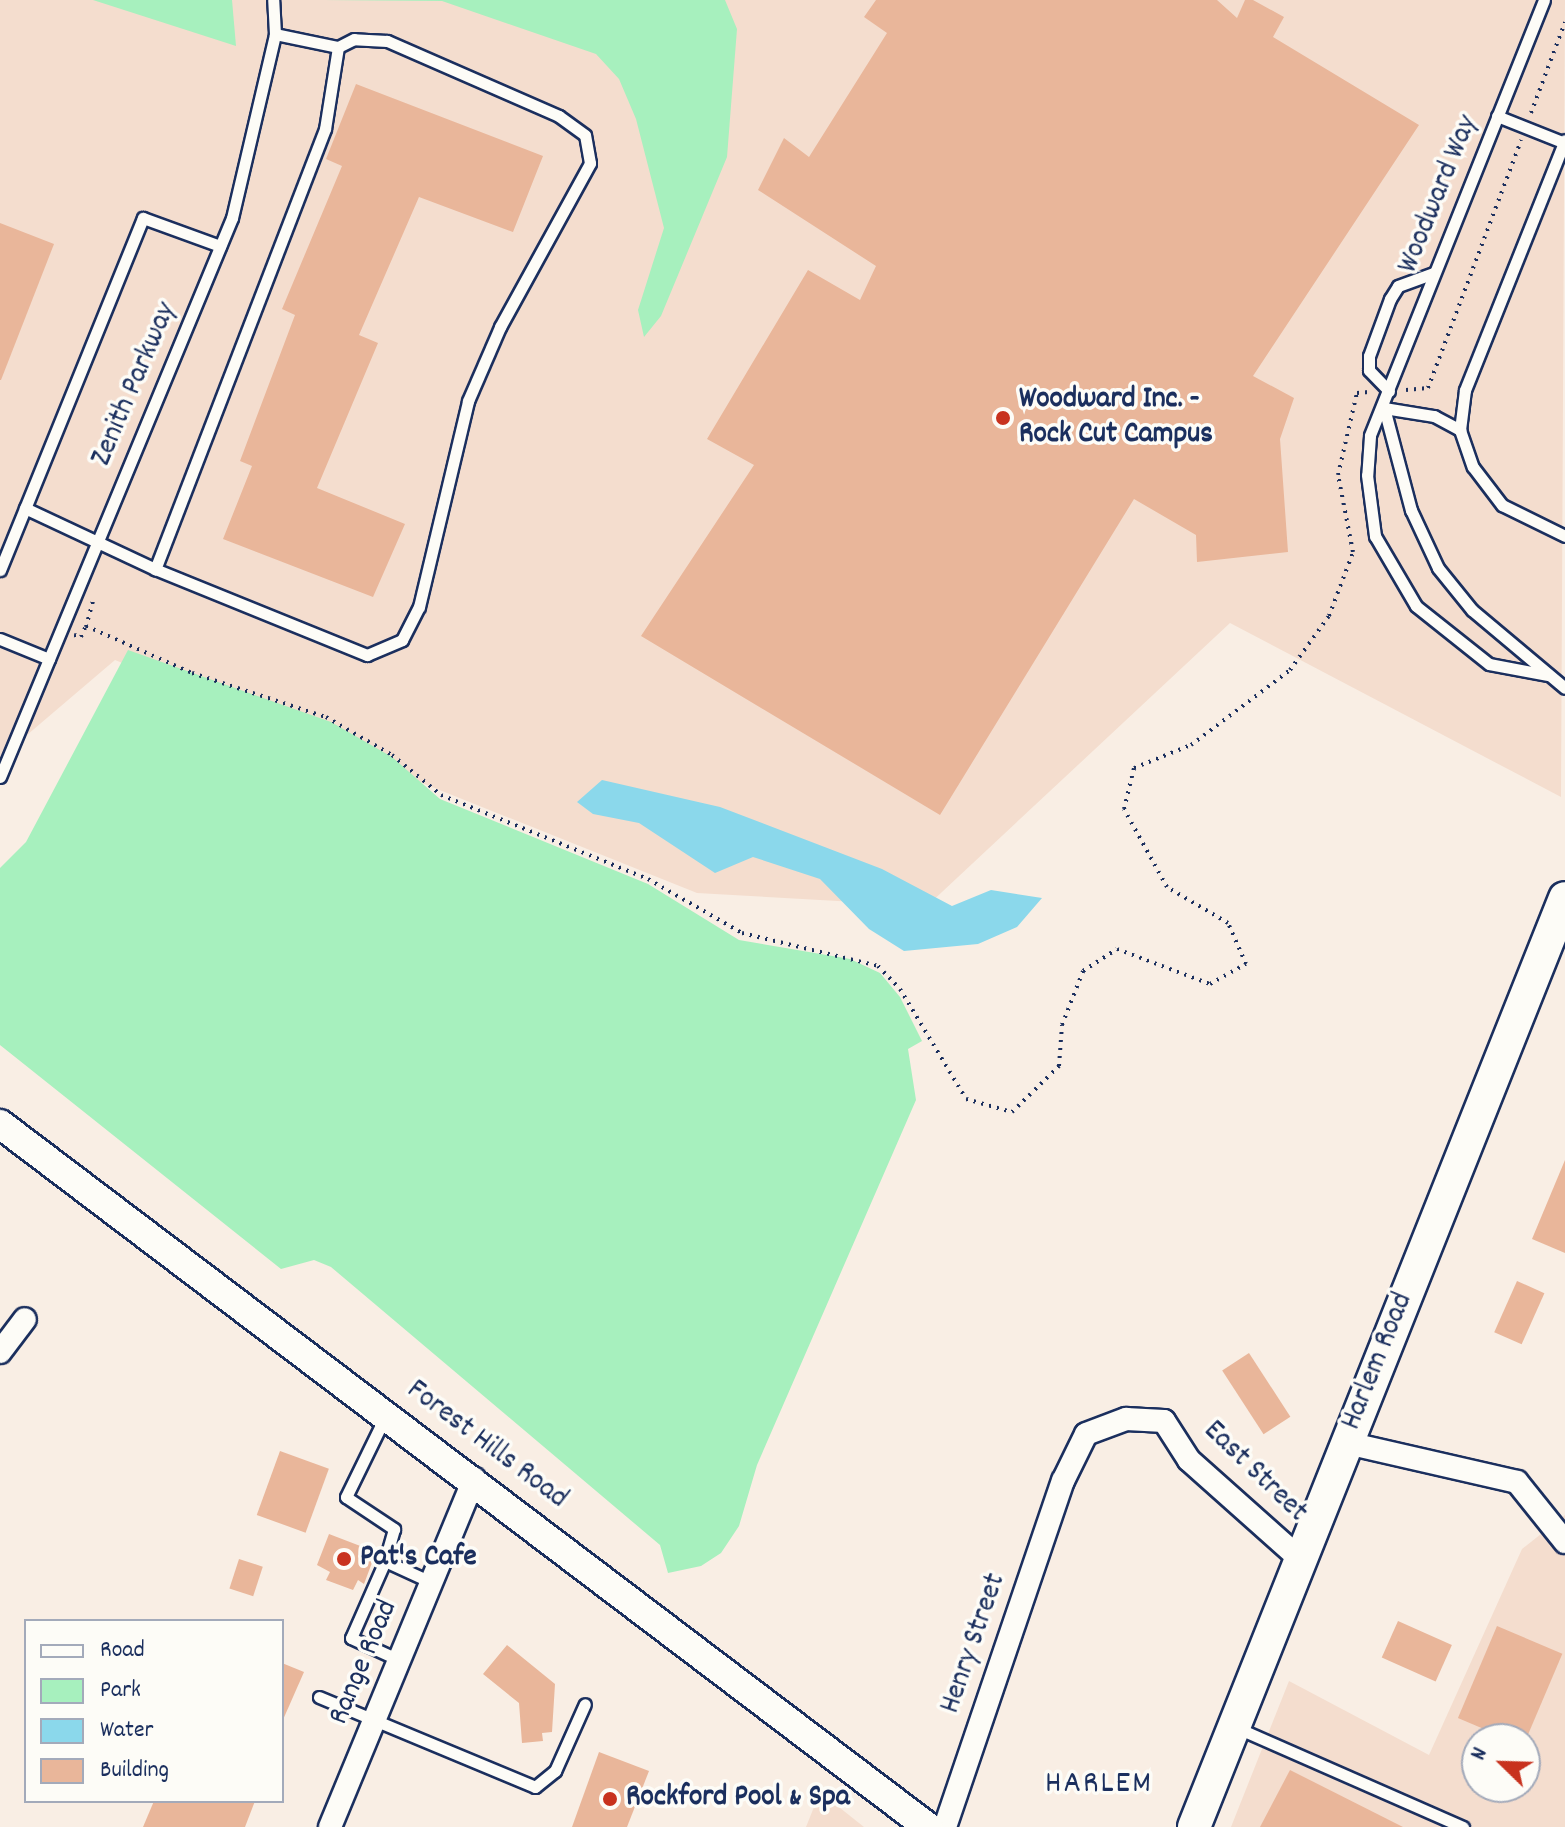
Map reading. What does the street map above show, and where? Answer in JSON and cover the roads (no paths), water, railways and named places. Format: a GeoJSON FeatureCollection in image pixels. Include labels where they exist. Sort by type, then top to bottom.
{"type":"FeatureCollection","features":[{"type":"Feature","properties":{"kind":"main road","name":"Harlem Road"},"geometry":{"type":"LineString","coordinates":[[1194,1827],[1565,898]]}},
{"type":"Feature","properties":{"kind":"street","name":"Forest Hills Road"},"geometry":{"type":"LineString","coordinates":[[0,1124],[474,1479],[928,1827]]}},
{"type":"Feature","properties":{"kind":"street"},"geometry":{"type":"LineString","coordinates":[[0,1352],[25,1319]]}},
{"type":"Feature","properties":{"kind":"street","name":"East Street"},"geometry":{"type":"LineString","coordinates":[[1063,1481],[1086,1434],[1126,1419],[1164,1421],[1189,1460],[1299,1558]]}},
{"type":"Feature","properties":{"kind":"street"},"geometry":{"type":"LineString","coordinates":[[1347,1443],[1517,1482],[1565,1542]]}},
{"type":"Feature","properties":{"kind":"street","name":"Range Road"},"geometry":{"type":"LineString","coordinates":[[330,1827],[474,1479]]}},
{"type":"Feature","properties":{"kind":"street","name":"Henry Street"},"geometry":{"type":"LineString","coordinates":[[945,1827],[1063,1481]]}},
{"type":"Feature","properties":{"kind":"lane","name":"Zenith Parkway"},"geometry":{"type":"LineString","coordinates":[[0,777],[220,246],[275,34],[273,0]]}},
{"type":"Feature","properties":{"kind":"lane","name":"Woodward Way"},"geometry":{"type":"LineString","coordinates":[[1544,0],[1434,273],[1384,408],[1370,436],[1367,475],[1375,536],[1392,572],[1458,645],[1521,675],[1548,675]]}},
{"type":"Feature","properties":{"kind":"lane"},"geometry":{"type":"LineString","coordinates":[[25,508],[99,538],[155,569],[367,655],[402,640],[419,607],[468,401],[500,327],[590,163],[585,135],[559,116],[387,41],[354,39],[338,47],[275,34]]}},
{"type":"Feature","properties":{"kind":"lane"},"geometry":{"type":"LineString","coordinates":[[155,569],[325,129],[338,47]]}},
{"type":"Feature","properties":{"kind":"lane"},"geometry":{"type":"LineString","coordinates":[[1497,116],[1565,142],[1465,390],[1460,430],[1473,467],[1502,505],[1565,536]]}},
{"type":"Feature","properties":{"kind":"lane"},"geometry":{"type":"LineString","coordinates":[[0,570],[143,218],[220,246]]}},
{"type":"Feature","properties":{"kind":"lane"},"geometry":{"type":"LineString","coordinates":[[1389,391],[1369,370],[1369,356],[1390,299],[1398,286],[1434,273]]}},
{"type":"Feature","properties":{"kind":"lane"},"geometry":{"type":"LineString","coordinates":[[1384,408],[1434,416],[1460,430]]}},
{"type":"Feature","properties":{"kind":"lane","name":"Woodward Way"},"geometry":{"type":"LineString","coordinates":[[1384,408],[1411,510],[1438,568],[1472,610],[1565,688]]}},
{"type":"Feature","properties":{"kind":"lane"},"geometry":{"type":"LineString","coordinates":[[0,639],[49,659]]}},
{"type":"Feature","properties":{"kind":"lane"},"geometry":{"type":"LineString","coordinates":[[387,1414],[346,1497],[394,1529],[385,1561],[351,1638],[399,1660]]}},
{"type":"Feature","properties":{"kind":"lane"},"geometry":{"type":"LineString","coordinates":[[385,1561],[431,1582]]}},
{"type":"Feature","properties":{"kind":"lane"},"geometry":{"type":"LineString","coordinates":[[319,1697],[535,1787],[555,1771],[585,1704]]}},
{"type":"Feature","properties":{"kind":"lane"},"geometry":{"type":"LineString","coordinates":[[1234,1727],[1463,1827]]}},
{"type":"Feature","properties":{"kind":"water"},"geometry":{"type":"Polygon","coordinates":[[[602,780],[720,807],[882,869],[952,906],[991,890],[1042,898],[1017,927],[978,944],[904,951],[869,929],[820,879],[753,857],[715,873],[639,823],[593,814],[577,802],[602,780]]]}},
{"type":"Feature","properties":{"kind":"place","name":"Woodward Inc. - Rock Cut Campus"},"geometry":{"type":"Point","coordinates":[1003,418]}},
{"type":"Feature","properties":{"kind":"place","name":"Pat's Cafe"},"geometry":{"type":"Point","coordinates":[344,1559]}},
{"type":"Feature","properties":{"kind":"place","name":"Rockford Pool & Spa"},"geometry":{"type":"Point","coordinates":[610,1799]}},
{"type":"Feature","properties":{"kind":"district","name":"HARLEM"},"geometry":{"type":"Point","coordinates":[1099,1785]}}]}
